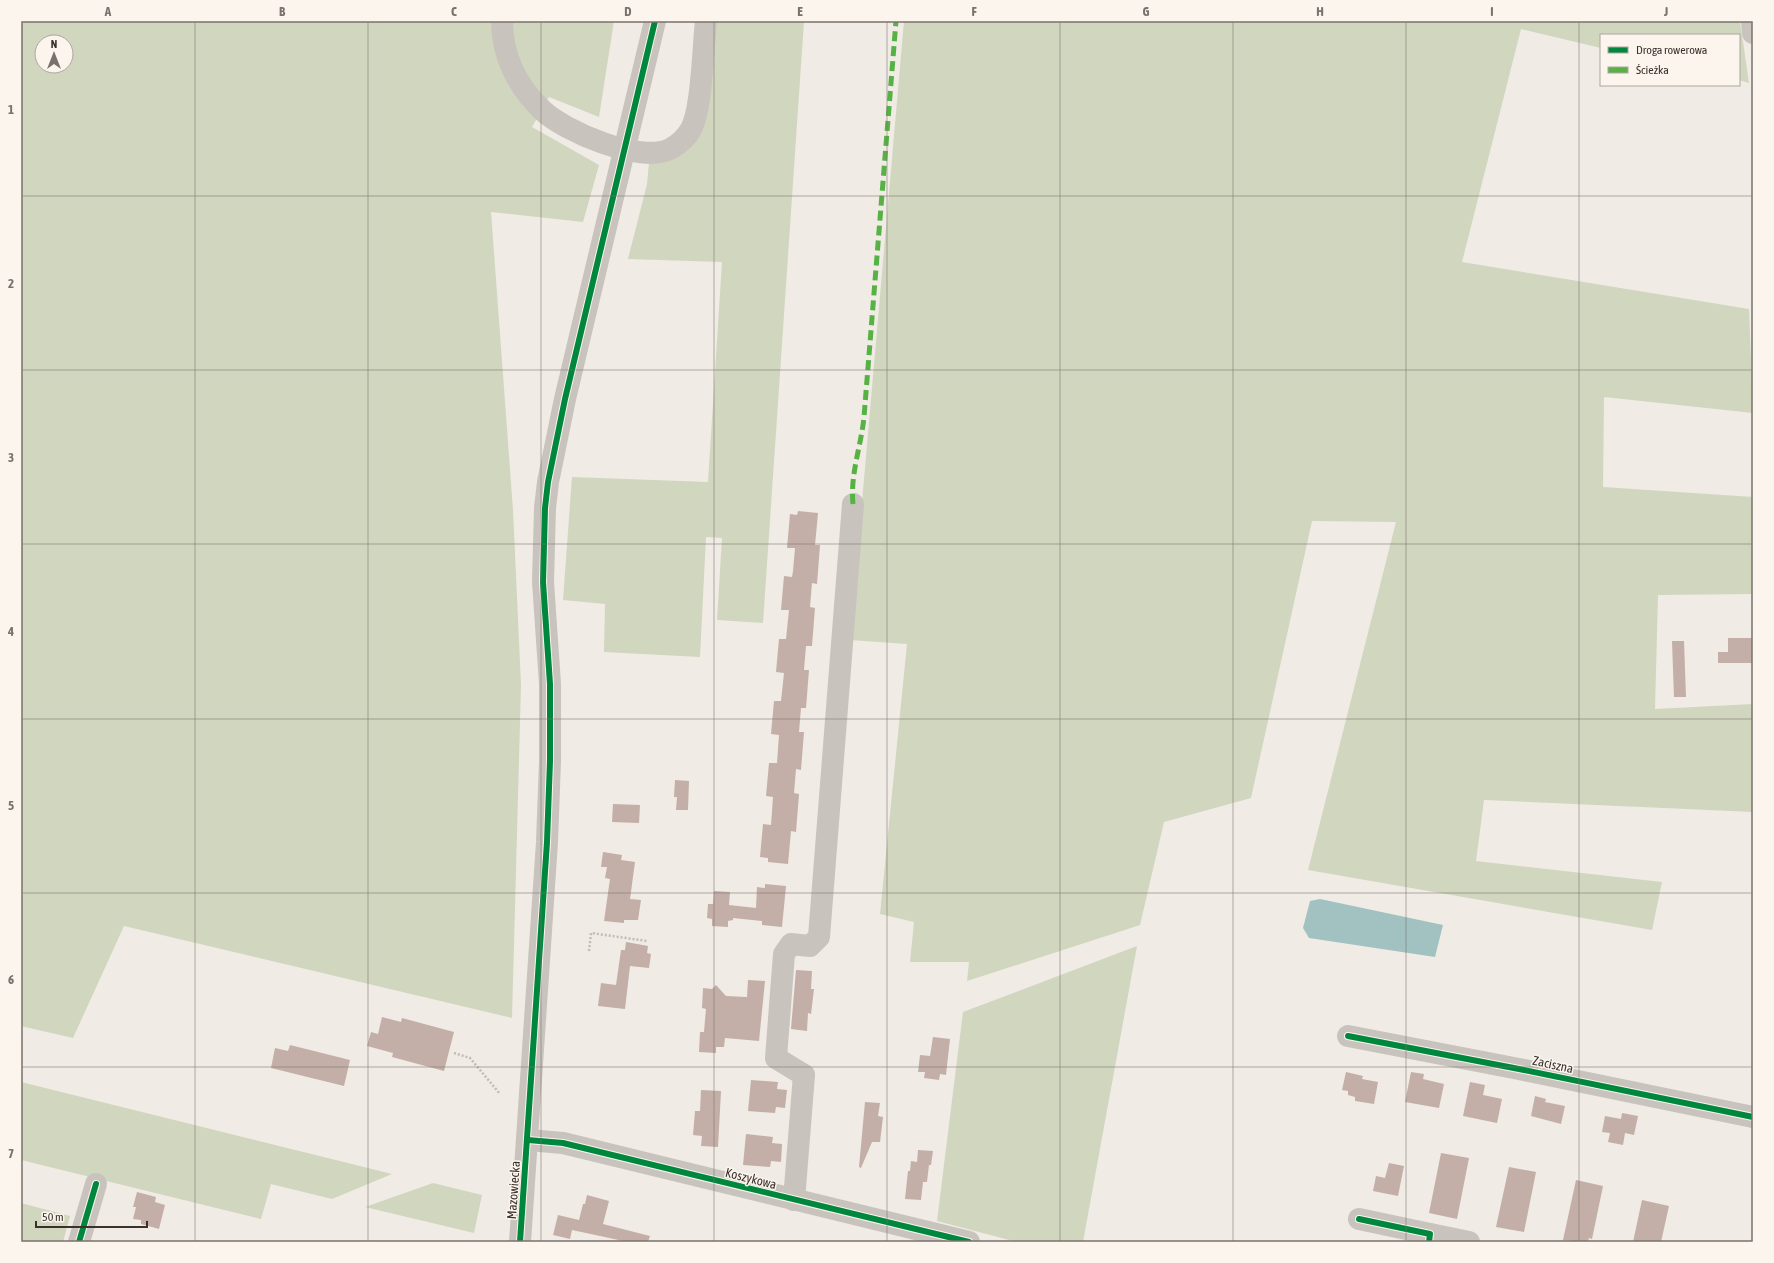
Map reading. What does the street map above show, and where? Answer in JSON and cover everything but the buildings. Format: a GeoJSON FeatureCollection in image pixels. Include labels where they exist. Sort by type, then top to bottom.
{"type":"FeatureCollection","features":[{"type":"Feature","properties":{"kind":"street"},"geometry":{"type":"LineString","coordinates":[[502,21],[505,48],[512,69],[525,91],[541,109],[559,123],[582,136],[625,149],[646,153],[669,150],[685,138],[691,129],[695,120],[698,103],[706,21]]}},
{"type":"Feature","properties":{"kind":"street","name":"Mazowiecka"},"geometry":{"type":"LineString","coordinates":[[520,1242],[547,842],[550,761],[550,684],[543,582],[545,508],[548,482],[565,399],[656,21]]}},
{"type":"Feature","properties":{"kind":"street"},"geometry":{"type":"LineString","coordinates":[[1752,21],[1753,34]]}},
{"type":"Feature","properties":{"kind":"street"},"geometry":{"type":"LineString","coordinates":[[794,1200],[804,1075],[776,1058],[784,954],[791,944],[810,946],[818,937],[853,504]]}},
{"type":"Feature","properties":{"kind":"street","name":"Zaciszna"},"geometry":{"type":"LineString","coordinates":[[1348,1036],[1753,1117]]}},
{"type":"Feature","properties":{"kind":"street","name":"Koszykowa"},"geometry":{"type":"LineString","coordinates":[[528,1140],[563,1143],[969,1242]]}},
{"type":"Feature","properties":{"kind":"street"},"geometry":{"type":"LineString","coordinates":[[79,1242],[96,1184]]}},
{"type":"Feature","properties":{"kind":"street"},"geometry":{"type":"LineString","coordinates":[[1359,1219],[1430,1238],[1469,1242]]}},
{"type":"Feature","properties":{"kind":"path"},"geometry":{"type":"LineString","coordinates":[[589,951],[591,933],[647,941]]}},
{"type":"Feature","properties":{"kind":"path"},"geometry":{"type":"LineString","coordinates":[[454,1053],[470,1058],[500,1094]]}},
{"type":"Feature","properties":{"kind":"green space"},"geometry":{"type":"Polygon","coordinates":[[[21,21],[614,21],[599,117],[549,97],[532,127],[599,165],[583,222],[491,212],[513,510],[521,685],[512,1018],[124,926],[73,1038],[21,1026],[21,21]]]}},
{"type":"Feature","properties":{"kind":"green space"},"geometry":{"type":"Polygon","coordinates":[[[711,21],[804,21],[763,623],[717,620],[722,538],[706,537],[700,657],[604,652],[605,604],[563,600],[572,477],[708,482],[722,262],[628,259],[647,184],[649,163],[685,150],[711,21]]]}},
{"type":"Feature","properties":{"kind":"green space"},"geometry":{"type":"Polygon","coordinates":[[[904,21],[1740,21],[1749,83],[1740,80],[1740,34],[1600,34],[1600,48],[1521,29],[1462,262],[1749,309],[1753,413],[1604,397],[1603,487],[1753,497],[1753,594],[1658,595],[1655,709],[1753,704],[1753,812],[1484,800],[1476,861],[1662,882],[1652,930],[1308,870],[1396,522],[1312,521],[1251,798],[1164,822],[1140,925],[967,981],[969,962],[910,962],[914,922],[880,914],[907,644],[850,640],[904,21]]]}},
{"type":"Feature","properties":{"kind":"green space"},"geometry":{"type":"Polygon","coordinates":[[[1137,946],[1083,1242],[1017,1242],[937,1221],[963,1012],[1137,946]]]}},
{"type":"Feature","properties":{"kind":"green space"},"geometry":{"type":"Polygon","coordinates":[[[21,1082],[392,1174],[332,1199],[271,1184],[261,1219],[21,1160],[21,1082]]]}},
{"type":"Feature","properties":{"kind":"green space"},"geometry":{"type":"Polygon","coordinates":[[[433,1183],[482,1195],[474,1233],[365,1207],[433,1183]]]}},
{"type":"Feature","properties":{"kind":"green space"},"geometry":{"type":"Polygon","coordinates":[[[21,1203],[70,1216],[63,1242],[21,1242],[21,1203]]]}},
{"type":"Feature","properties":{"kind":"water"},"geometry":{"type":"Polygon","coordinates":[[[1320,899],[1443,925],[1435,957],[1309,938],[1303,928],[1310,901],[1320,899]]]}},
{"type":"Feature","properties":{"kind":"marked path"},"geometry":{"type":"LineString","coordinates":[[853,504],[852,493],[854,471],[864,417],[896,21]]}},
{"type":"Feature","properties":{"kind":"cycle path"},"geometry":{"type":"LineString","coordinates":[[520,1242],[547,842],[550,761],[550,684],[543,582],[545,508],[548,482],[565,399],[655,21]]}},
{"type":"Feature","properties":{"kind":"cycle path"},"geometry":{"type":"LineString","coordinates":[[1348,1036],[1753,1117]]}},
{"type":"Feature","properties":{"kind":"cycle path"},"geometry":{"type":"LineString","coordinates":[[528,1140],[563,1143],[969,1242]]}},
{"type":"Feature","properties":{"kind":"cycle path"},"geometry":{"type":"LineString","coordinates":[[79,1242],[96,1184]]}},
{"type":"Feature","properties":{"kind":"cycle path"},"geometry":{"type":"LineString","coordinates":[[1359,1219],[1430,1234],[1429,1242]]}}]}
